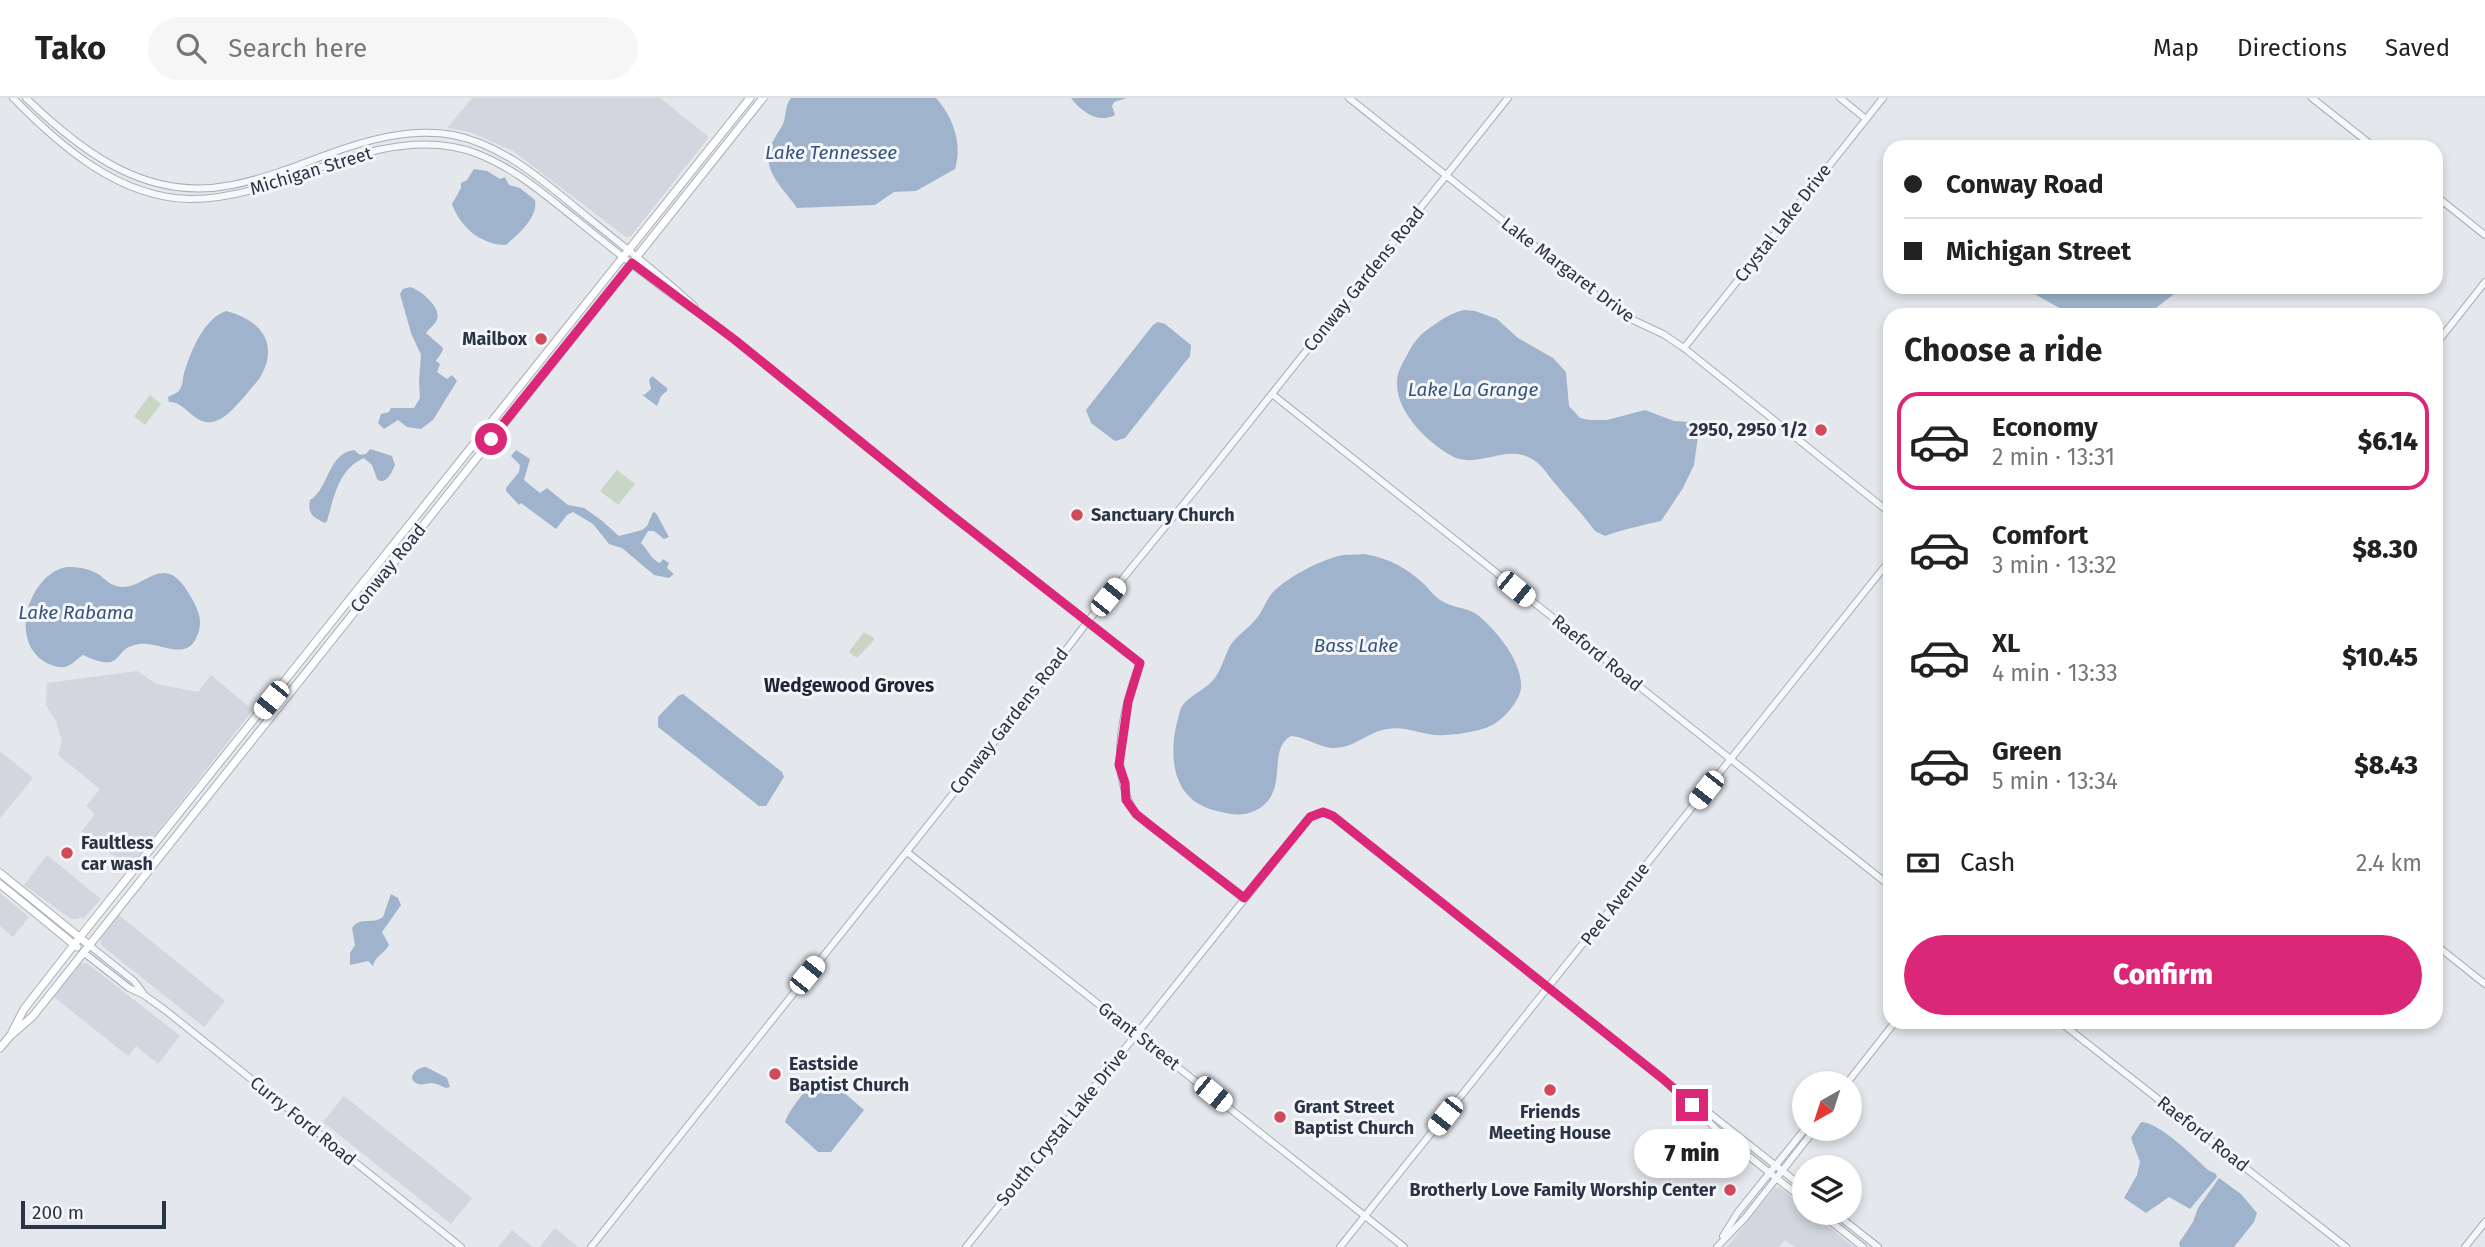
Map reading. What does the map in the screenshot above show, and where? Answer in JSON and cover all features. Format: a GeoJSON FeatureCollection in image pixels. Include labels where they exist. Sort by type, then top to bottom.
{"type":"FeatureCollection","features":[{"type":"Feature","properties":{"kind":"main road","name":"Conway Road"},"geometry":{"type":"LineString","coordinates":[[10,1036],[24,1009],[74,945],[750,98]]}},
{"type":"Feature","properties":{"kind":"main road"},"geometry":{"type":"LineString","coordinates":[[732,137],[733,130],[748,108],[750,98]]}},
{"type":"Feature","properties":{"kind":"main road","name":"Conway Road"},"geometry":{"type":"LineString","coordinates":[[0,1048],[33,1016],[763,98]]}},
{"type":"Feature","properties":{"kind":"main road"},"geometry":{"type":"LineString","coordinates":[[445,496],[456,467]]}},
{"type":"Feature","properties":{"kind":"main road"},"geometry":{"type":"LineString","coordinates":[[273,713],[285,682]]}},
{"type":"Feature","properties":{"kind":"main road"},"geometry":{"type":"LineString","coordinates":[[211,791],[216,768]]}},
{"type":"Feature","properties":{"kind":"main road"},"geometry":{"type":"LineString","coordinates":[[189,817],[200,798],[202,786]]}},
{"type":"Feature","properties":{"kind":"main road","name":"Curry Ford Road"},"geometry":{"type":"LineString","coordinates":[[0,873],[89,945]]}},
{"type":"Feature","properties":{"kind":"main road","name":"Curry Ford Road"},"geometry":{"type":"LineString","coordinates":[[0,884],[83,952]]}},
{"type":"Feature","properties":{"kind":"street","name":"Michigan Street"},"geometry":{"type":"LineString","coordinates":[[13,98],[107,176],[167,197],[188,199],[226,195],[310,171],[357,154],[378,150],[402,146],[453,147],[476,153],[504,166],[627,254]]}},
{"type":"Feature","properties":{"kind":"street","name":"Michigan Street"},"geometry":{"type":"LineString","coordinates":[[26,98],[112,167],[161,186],[220,187],[247,181],[360,142],[408,134],[452,135],[478,143],[527,168],[634,260],[669,283],[711,321],[1140,663],[1128,702],[1119,765],[1125,783],[1126,800],[1136,814],[1244,898]]}},
{"type":"Feature","properties":{"kind":"street","name":"Lake Margaret Drive"},"geometry":{"type":"LineString","coordinates":[[1349,98],[1620,314],[1663,334],[1684,348],[1883,507]]}},
{"type":"Feature","properties":{"kind":"street","name":"Conway Gardens Road"},"geometry":{"type":"LineString","coordinates":[[591,1247],[1508,98]]}},
{"type":"Feature","properties":{"kind":"street"},"geometry":{"type":"LineString","coordinates":[[1840,98],[1866,119]]}},
{"type":"Feature","properties":{"kind":"street","name":"Crystal Lake Drive"},"geometry":{"type":"LineString","coordinates":[[1684,348],[1882,98]]}},
{"type":"Feature","properties":{"kind":"street"},"geometry":{"type":"LineString","coordinates":[[2312,98],[2365,140]]}},
{"type":"Feature","properties":{"kind":"street"},"geometry":{"type":"LineString","coordinates":[[2443,202],[2485,235]]}},
{"type":"Feature","properties":{"kind":"street"},"geometry":{"type":"LineString","coordinates":[[2443,335],[2485,282]]}},
{"type":"Feature","properties":{"kind":"street","name":"Raeford Road"},"geometry":{"type":"LineString","coordinates":[[1272,394],[1883,880]]}},
{"type":"Feature","properties":{"kind":"street","name":"Peel Avenue"},"geometry":{"type":"LineString","coordinates":[[1340,1247],[1883,569]]}},
{"type":"Feature","properties":{"kind":"street","name":"South Crystal Lake Drive"},"geometry":{"type":"LineString","coordinates":[[966,1247],[1244,898],[1307,821],[1318,813],[1327,813],[1337,819],[1549,988]]}},
{"type":"Feature","properties":{"kind":"street","name":"Grant Street"},"geometry":{"type":"LineString","coordinates":[[907,852],[1404,1247]]}},
{"type":"Feature","properties":{"kind":"street","name":"Curry Ford Road"},"geometry":{"type":"LineString","coordinates":[[89,945],[134,981],[145,995],[461,1247]]}},
{"type":"Feature","properties":{"kind":"street"},"geometry":{"type":"LineString","coordinates":[[2443,951],[2485,984]]}},
{"type":"Feature","properties":{"kind":"street","name":"Curry Ford Road"},"geometry":{"type":"LineString","coordinates":[[83,952],[129,988],[145,995]]}},
{"type":"Feature","properties":{"kind":"street"},"geometry":{"type":"LineString","coordinates":[[1549,988],[1792,1179]]}},
{"type":"Feature","properties":{"kind":"street"},"geometry":{"type":"LineString","coordinates":[[1856,1071],[1889,1029]]}},
{"type":"Feature","properties":{"kind":"street","name":"Raeford Road"},"geometry":{"type":"LineString","coordinates":[[2069,1029],[2346,1247]]}},
{"type":"Feature","properties":{"kind":"street"},"geometry":{"type":"LineString","coordinates":[[1676,1090],[1707,1121],[1792,1190]]}},
{"type":"Feature","properties":{"kind":"street"},"geometry":{"type":"LineString","coordinates":[[1717,1247],[1738,1212],[1795,1141]]}},
{"type":"Feature","properties":{"kind":"street"},"geometry":{"type":"LineString","coordinates":[[1717,1247],[1745,1218],[1806,1141]]}},
{"type":"Feature","properties":{"kind":"street"},"geometry":{"type":"LineString","coordinates":[[2465,1247],[2485,1222]]}},
{"type":"Feature","properties":{"kind":"street"},"geometry":{"type":"LineString","coordinates":[[1835,1225],[1863,1247]]}},
{"type":"Feature","properties":{"kind":"street"},"geometry":{"type":"LineString","coordinates":[[1850,1225],[1878,1247]]}},
{"type":"Feature","properties":{"kind":"shaded area"},"geometry":{"type":"Polygon","coordinates":[[[472,98],[660,98],[709,137],[631,236],[626,237],[513,151],[470,132],[447,128],[472,98]]]}},
{"type":"Feature","properties":{"kind":"shaded area"},"geometry":{"type":"Polygon","coordinates":[[[137,671],[156,684],[198,692],[211,675],[253,710],[129,868],[82,831],[95,814],[86,806],[100,789],[58,755],[62,741],[56,721],[46,705],[47,683],[137,671]]]}},
{"type":"Feature","properties":{"kind":"shaded area"},"geometry":{"type":"Polygon","coordinates":[[[0,751],[33,778],[0,818],[0,751]]]}},
{"type":"Feature","properties":{"kind":"shaded area"},"geometry":{"type":"Polygon","coordinates":[[[47,855],[101,899],[83,919],[71,919],[24,885],[47,855]]]}},
{"type":"Feature","properties":{"kind":"shaded area"},"geometry":{"type":"Polygon","coordinates":[[[0,893],[29,917],[13,937],[0,926],[0,893]]]}},
{"type":"Feature","properties":{"kind":"shaded area"},"geometry":{"type":"Polygon","coordinates":[[[119,915],[225,1001],[204,1027],[101,945],[100,939],[119,915]]]}},
{"type":"Feature","properties":{"kind":"shaded area"},"geometry":{"type":"Polygon","coordinates":[[[87,963],[180,1036],[158,1064],[136,1046],[128,1056],[54,997],[80,964],[87,963]]]}},
{"type":"Feature","properties":{"kind":"shaded area"},"geometry":{"type":"Polygon","coordinates":[[[344,1096],[472,1198],[451,1224],[323,1122],[344,1096]]]}},
{"type":"Feature","properties":{"kind":"shaded area"},"geometry":{"type":"Polygon","coordinates":[[[1779,1187],[1792,1197],[1792,1225],[1826,1225],[1854,1247],[1795,1247],[1785,1240],[1779,1247],[1727,1247],[1775,1188],[1779,1187]]]}},
{"type":"Feature","properties":{"kind":"shaded area"},"geometry":{"type":"Polygon","coordinates":[[[555,1228],[578,1247],[540,1247],[555,1228]]]}},
{"type":"Feature","properties":{"kind":"shaded area"},"geometry":{"type":"Polygon","coordinates":[[[512,1230],[533,1247],[498,1247],[512,1230]]]}},
{"type":"Feature","properties":{"kind":"green space"},"geometry":{"type":"Polygon","coordinates":[[[150,395],[161,404],[145,425],[134,416],[150,395]]]}},
{"type":"Feature","properties":{"kind":"green space"},"geometry":{"type":"Polygon","coordinates":[[[617,470],[635,484],[618,505],[600,491],[617,470]]]}},
{"type":"Feature","properties":{"kind":"green space"},"geometry":{"type":"Polygon","coordinates":[[[864,632],[874,640],[857,658],[850,650],[864,632]]]}},
{"type":"Feature","properties":{"kind":"water","name":"Lake Tennessee"},"geometry":{"type":"Polygon","coordinates":[[[791,98],[936,98],[955,131],[958,150],[955,169],[916,191],[894,192],[875,205],[797,208],[772,173],[768,157],[791,98]]]}},
{"type":"Feature","properties":{"kind":"water"},"geometry":{"type":"Polygon","coordinates":[[[1071,98],[1127,98],[1114,102],[1112,106],[1115,115],[1102,118],[1085,112],[1071,98]]]}},
{"type":"Feature","properties":{"kind":"water"},"geometry":{"type":"Polygon","coordinates":[[[474,169],[487,171],[500,179],[505,177],[509,185],[520,188],[535,200],[530,219],[506,245],[488,242],[473,233],[460,220],[452,204],[461,183],[467,180],[474,169]]]}},
{"type":"Feature","properties":{"kind":"water"},"geometry":{"type":"Polygon","coordinates":[[[410,287],[434,305],[438,315],[426,333],[443,348],[436,361],[440,364],[437,372],[447,379],[452,375],[457,381],[433,420],[421,429],[407,427],[398,420],[384,429],[378,423],[381,414],[389,412],[391,408],[414,408],[420,398],[421,355],[411,333],[400,294],[403,289],[410,287]]]}},
{"type":"Feature","properties":{"kind":"water"},"geometry":{"type":"Polygon","coordinates":[[[2034,294],[2174,294],[2156,308],[2060,308],[2034,294]]]}},
{"type":"Feature","properties":{"kind":"water","name":"Lake La Grange"},"geometry":{"type":"Polygon","coordinates":[[[1464,310],[1497,319],[1518,338],[1553,358],[1566,372],[1569,406],[1580,418],[1607,420],[1645,410],[1674,421],[1690,422],[1699,429],[1694,465],[1683,488],[1661,521],[1605,536],[1595,531],[1543,468],[1532,459],[1512,454],[1460,459],[1441,449],[1423,434],[1402,406],[1397,385],[1398,373],[1420,336],[1446,317],[1464,310]]]}},
{"type":"Feature","properties":{"kind":"water"},"geometry":{"type":"Polygon","coordinates":[[[226,311],[248,320],[262,333],[267,342],[267,362],[258,380],[232,410],[216,421],[202,421],[176,403],[169,402],[168,397],[180,390],[191,353],[205,328],[226,311]]]}},
{"type":"Feature","properties":{"kind":"water"},"geometry":{"type":"Polygon","coordinates":[[[1158,322],[1165,324],[1191,345],[1190,356],[1125,438],[1115,441],[1091,423],[1086,410],[1158,322]]]}},
{"type":"Feature","properties":{"kind":"water"},"geometry":{"type":"Polygon","coordinates":[[[652,376],[667,388],[657,406],[641,394],[644,395],[651,389],[649,380],[652,376]]]}},
{"type":"Feature","properties":{"kind":"water"},"geometry":{"type":"Polygon","coordinates":[[[370,449],[392,456],[395,465],[389,476],[383,481],[377,479],[372,465],[364,458],[348,469],[343,477],[327,521],[325,523],[315,517],[310,509],[310,500],[321,488],[338,458],[354,450],[360,455],[366,454],[370,449]]]}},
{"type":"Feature","properties":{"kind":"water"},"geometry":{"type":"Polygon","coordinates":[[[516,450],[530,459],[524,480],[540,493],[547,488],[568,505],[584,508],[619,536],[642,530],[647,526],[653,512],[656,513],[669,537],[664,539],[654,531],[648,531],[641,543],[657,561],[660,563],[663,559],[669,563],[667,568],[674,574],[669,578],[654,575],[622,548],[609,544],[593,524],[573,512],[567,515],[556,529],[521,503],[519,505],[506,491],[519,472],[520,465],[511,456],[516,450]]]}},
{"type":"Feature","properties":{"kind":"water","name":"Bass Lake"},"geometry":{"type":"Polygon","coordinates":[[[1364,554],[1397,565],[1418,579],[1440,600],[1475,613],[1486,622],[1508,648],[1518,668],[1521,688],[1514,704],[1506,715],[1492,725],[1450,735],[1394,728],[1373,733],[1340,748],[1322,746],[1291,736],[1280,751],[1276,783],[1265,803],[1254,811],[1240,814],[1217,811],[1201,805],[1189,796],[1176,772],[1174,742],[1182,706],[1214,679],[1230,646],[1261,613],[1279,586],[1330,559],[1341,555],[1364,554]]]}},
{"type":"Feature","properties":{"kind":"water","name":"Lake Rabama"},"geometry":{"type":"Polygon","coordinates":[[[67,567],[90,570],[113,585],[125,587],[159,574],[167,573],[175,577],[195,603],[200,620],[197,636],[192,644],[180,650],[139,644],[130,646],[112,661],[106,662],[83,655],[65,667],[49,664],[36,654],[28,641],[28,610],[33,595],[42,582],[54,572],[67,567]]]}},
{"type":"Feature","properties":{"kind":"water"},"geometry":{"type":"Polygon","coordinates":[[[683,694],[782,772],[784,777],[766,806],[759,806],[658,727],[658,717],[683,694]]]}},
{"type":"Feature","properties":{"kind":"water"},"geometry":{"type":"Polygon","coordinates":[[[391,894],[398,898],[401,905],[382,932],[389,945],[373,966],[368,961],[350,965],[350,953],[355,945],[352,928],[359,922],[383,917],[391,894]]]}},
{"type":"Feature","properties":{"kind":"water"},"geometry":{"type":"Polygon","coordinates":[[[426,1067],[447,1078],[450,1087],[414,1082],[412,1076],[415,1072],[426,1067]]]}},
{"type":"Feature","properties":{"kind":"water"},"geometry":{"type":"Polygon","coordinates":[[[822,1077],[826,1077],[864,1110],[831,1152],[818,1152],[785,1122],[800,1097],[822,1077]]]}},
{"type":"Feature","properties":{"kind":"water"},"geometry":{"type":"Polygon","coordinates":[[[2141,1122],[2166,1134],[2216,1174],[2217,1177],[2190,1209],[2169,1197],[2146,1213],[2124,1198],[2137,1175],[2140,1162],[2131,1138],[2141,1122]]]}},
{"type":"Feature","properties":{"kind":"water"},"geometry":{"type":"Polygon","coordinates":[[[2219,1178],[2241,1194],[2257,1213],[2254,1222],[2234,1247],[2180,1247],[2179,1243],[2193,1222],[2198,1208],[2219,1178]]]}},
{"type":"Feature","properties":{"kind":"place","name":"Mailbox"},"geometry":{"type":"Point","coordinates":[541,339]}},
{"type":"Feature","properties":{"kind":"place","name":"2950, 2950 1/2"},"geometry":{"type":"Point","coordinates":[1821,430]}},
{"type":"Feature","properties":{"kind":"place","name":"Sanctuary Church"},"geometry":{"type":"Point","coordinates":[1077,515]}},
{"type":"Feature","properties":{"kind":"place","name":"Faultless car wash"},"geometry":{"type":"Point","coordinates":[67,853]}},
{"type":"Feature","properties":{"kind":"place","name":"Eastside Baptist Church"},"geometry":{"type":"Point","coordinates":[775,1074]}},
{"type":"Feature","properties":{"kind":"place","name":"Friends Meeting House"},"geometry":{"type":"Point","coordinates":[1550,1090]}},
{"type":"Feature","properties":{"kind":"place","name":"Grant Street Baptist Church"},"geometry":{"type":"Point","coordinates":[1280,1117]}},
{"type":"Feature","properties":{"kind":"place","name":"Brotherly Love Family Worship Center"},"geometry":{"type":"Point","coordinates":[1730,1190]}},
{"type":"Feature","properties":{"kind":"district","name":"Wedgewood Groves"},"geometry":{"type":"Point","coordinates":[849,685]}},
{"type":"Feature","properties":{"kind":"route"},"geometry":{"type":"LineString","coordinates":[[491,439],[632,263],[711,321],[1140,663],[1128,702],[1119,765],[1125,783],[1126,800],[1136,814],[1151,826],[1244,898],[1310,817],[1323,812],[1333,816],[1692,1105]]}}]}
